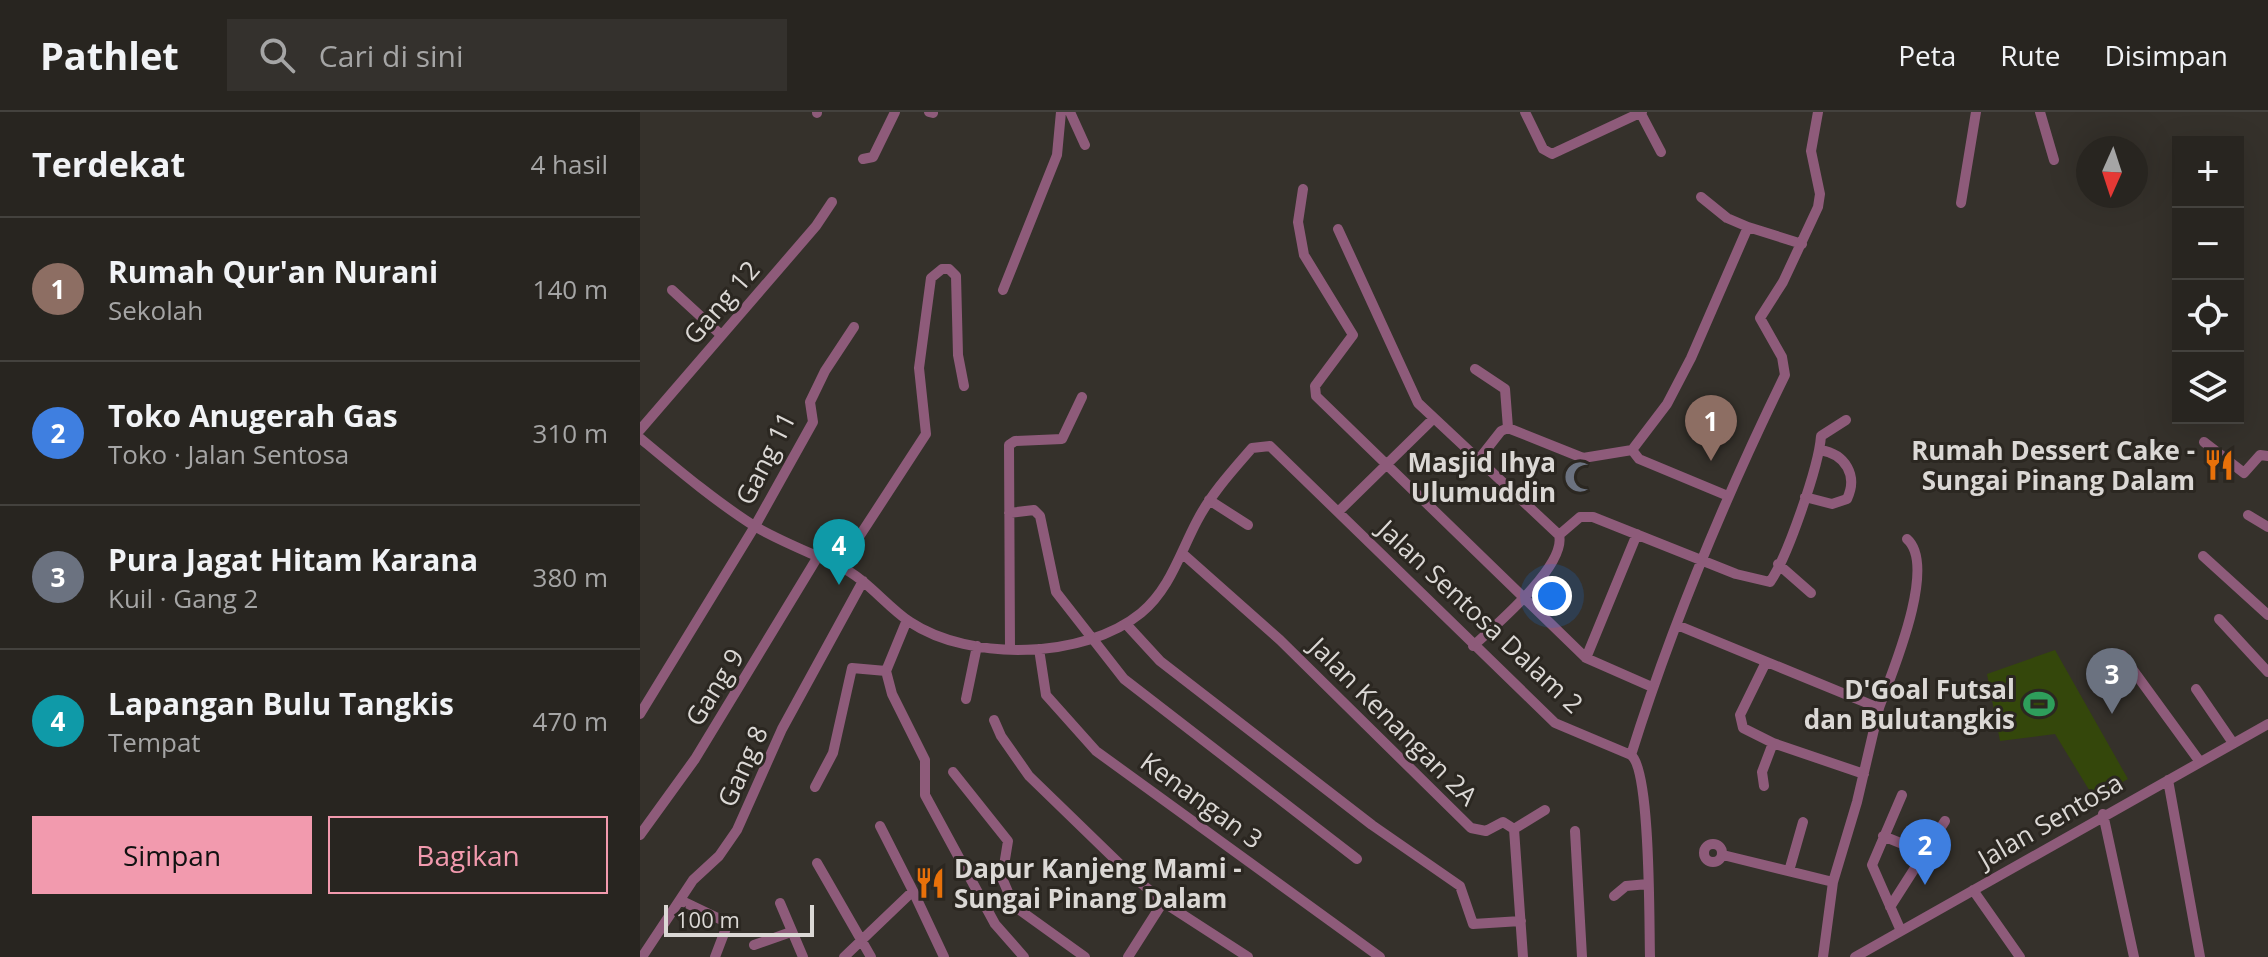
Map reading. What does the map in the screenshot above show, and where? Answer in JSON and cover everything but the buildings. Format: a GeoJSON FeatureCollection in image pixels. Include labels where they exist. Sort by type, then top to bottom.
{"type":"FeatureCollection","features":[{"type":"Feature","properties":{"kind":"street"},"geometry":{"type":"LineString","coordinates":[[863,159],[873,157],[895,112]]}},
{"type":"Feature","properties":{"kind":"street"},"geometry":{"type":"LineString","coordinates":[[1003,290],[1057,155],[1061,112]]}},
{"type":"Feature","properties":{"kind":"street"},"geometry":{"type":"LineString","coordinates":[[1070,112],[1085,145]]}},
{"type":"Feature","properties":{"kind":"street"},"geometry":{"type":"LineString","coordinates":[[1525,112],[1543,149],[1549,154],[1641,112],[1661,152]]}},
{"type":"Feature","properties":{"kind":"street"},"geometry":{"type":"LineString","coordinates":[[1650,957],[1639,765],[1631,755],[1652,687],[1702,560],[1777,390],[1785,365],[1760,318],[1802,244],[1819,200],[1811,151],[1818,112]]}},
{"type":"Feature","properties":{"kind":"street"},"geometry":{"type":"LineString","coordinates":[[1961,203],[1976,112]]}},
{"type":"Feature","properties":{"kind":"street"},"geometry":{"type":"LineString","coordinates":[[2040,112],[2054,160]]}},
{"type":"Feature","properties":{"kind":"street"},"geometry":{"type":"LineString","coordinates":[[1303,189],[1298,222],[1304,255],[1353,335],[1315,386],[1316,396],[1586,658],[1652,687]]}},
{"type":"Feature","properties":{"kind":"street"},"geometry":{"type":"LineString","coordinates":[[1701,197],[1727,218],[1802,244]]}},
{"type":"Feature","properties":{"kind":"street","name":"Gang 12"},"geometry":{"type":"LineString","coordinates":[[641,436],[721,335],[816,226],[832,202]]}},
{"type":"Feature","properties":{"kind":"street"},"geometry":{"type":"LineString","coordinates":[[1479,459],[1501,431],[1508,428],[1583,458],[1632,450],[1667,404],[1691,358],[1748,227]]}},
{"type":"Feature","properties":{"kind":"street"},"geometry":{"type":"LineString","coordinates":[[1338,229],[1396,350],[1411,392],[1433,419],[1559,535],[1560,551],[1523,598],[1473,646]]}},
{"type":"Feature","properties":{"kind":"street"},"geometry":{"type":"LineString","coordinates":[[840,566],[926,434],[920,349],[931,278],[942,269],[949,269],[956,276],[958,355],[964,386]]}},
{"type":"Feature","properties":{"kind":"street"},"geometry":{"type":"LineString","coordinates":[[672,290],[721,335]]}},
{"type":"Feature","properties":{"kind":"street","name":"Gang 11"},"geometry":{"type":"LineString","coordinates":[[640,714],[755,526],[813,422],[810,402],[825,371],[854,327]]}},
{"type":"Feature","properties":{"kind":"street"},"geometry":{"type":"LineString","coordinates":[[1475,369],[1505,389],[1508,428]]}},
{"type":"Feature","properties":{"kind":"street"},"geometry":{"type":"LineString","coordinates":[[1010,649],[1009,445],[1015,441],[1062,439],[1082,397]]}},
{"type":"Feature","properties":{"kind":"street"},"geometry":{"type":"LineString","coordinates":[[1338,512],[1433,419]]}},
{"type":"Feature","properties":{"kind":"street"},"geometry":{"type":"LineString","coordinates":[[1559,535],[1580,517],[1587,516],[1764,583],[1770,582],[1805,497],[1823,433],[1846,420]]}},
{"type":"Feature","properties":{"kind":"street"},"geometry":{"type":"LineString","coordinates":[[641,436],[755,526],[817,558],[840,566],[863,581],[907,620],[930,633],[977,646],[1010,649],[1066,647],[1126,624],[1156,598],[1183,554],[1209,500],[1248,525]]}},
{"type":"Feature","properties":{"kind":"street"},"geometry":{"type":"LineString","coordinates":[[2204,442],[2244,473],[2260,455],[2268,456]]}},
{"type":"Feature","properties":{"kind":"street","name":"Jalan Sentosa Dalam 2"},"geometry":{"type":"LineString","coordinates":[[1209,500],[1252,448],[1264,444],[1275,449],[1555,723],[1631,755]]}},
{"type":"Feature","properties":{"kind":"street"},"geometry":{"type":"LineString","coordinates":[[1632,450],[1639,459],[1728,496]]}},
{"type":"Feature","properties":{"kind":"street"},"geometry":{"type":"LineString","coordinates":[[1805,497],[1832,504],[1847,499],[1852,489],[1848,467],[1839,456],[1820,450]]}},
{"type":"Feature","properties":{"kind":"street"},"geometry":{"type":"LineString","coordinates":[[1009,513],[1034,510],[1040,516],[1052,582],[1091,639],[1124,679],[1357,859]]}},
{"type":"Feature","properties":{"kind":"street"},"geometry":{"type":"LineString","coordinates":[[2248,515],[2268,527]]}},
{"type":"Feature","properties":{"kind":"street"},"geometry":{"type":"LineString","coordinates":[[1586,658],[1637,534]]}},
{"type":"Feature","properties":{"kind":"street"},"geometry":{"type":"LineString","coordinates":[[1823,957],[1833,882],[1879,708],[1917,589],[1915,552],[1907,539]]}},
{"type":"Feature","properties":{"kind":"street","name":"Jalan Kenangan 2A"},"geometry":{"type":"LineString","coordinates":[[1183,554],[1280,640],[1471,828],[1486,831],[1503,822],[1514,829]]}},
{"type":"Feature","properties":{"kind":"street"},"geometry":{"type":"LineString","coordinates":[[2203,556],[2268,615]]}},
{"type":"Feature","properties":{"kind":"street","name":"Gang 9"},"geometry":{"type":"LineString","coordinates":[[641,833],[695,759],[817,558]]}},
{"type":"Feature","properties":{"kind":"street"},"geometry":{"type":"LineString","coordinates":[[1778,564],[1811,593]]}},
{"type":"Feature","properties":{"kind":"street","name":"Gang 8"},"geometry":{"type":"LineString","coordinates":[[642,957],[680,900],[737,830],[782,729],[863,581]]}},
{"type":"Feature","properties":{"kind":"street"},"geometry":{"type":"LineString","coordinates":[[2219,619],[2268,672]]}},
{"type":"Feature","properties":{"kind":"street"},"geometry":{"type":"LineString","coordinates":[[907,620],[886,671],[892,694],[925,760],[925,795],[995,924],[1024,957]]}},
{"type":"Feature","properties":{"kind":"street"},"geometry":{"type":"LineString","coordinates":[[1126,624],[1160,661],[1372,825],[1460,886],[1473,924],[1521,921]]}},
{"type":"Feature","properties":{"kind":"street"},"geometry":{"type":"LineString","coordinates":[[1677,625],[1879,708]]}},
{"type":"Feature","properties":{"kind":"street"},"geometry":{"type":"LineString","coordinates":[[966,699],[977,646]]}},
{"type":"Feature","properties":{"kind":"street","name":"Kenangan 3"},"geometry":{"type":"LineString","coordinates":[[1039,649],[1046,695],[1096,751],[1380,957]]}},
{"type":"Feature","properties":{"kind":"street"},"geometry":{"type":"LineString","coordinates":[[2122,655],[2200,762]]}},
{"type":"Feature","properties":{"kind":"street"},"geometry":{"type":"LineString","coordinates":[[1766,662],[1740,715],[1739,724],[1773,743],[1864,774]]}},
{"type":"Feature","properties":{"kind":"street"},"geometry":{"type":"LineString","coordinates":[[815,787],[833,753],[852,668],[886,671]]}},
{"type":"Feature","properties":{"kind":"street"},"geometry":{"type":"LineString","coordinates":[[2196,689],[2233,743]]}},
{"type":"Feature","properties":{"kind":"street"},"geometry":{"type":"LineString","coordinates":[[994,720],[1001,736],[1029,776],[1163,902],[1248,957]]}},
{"type":"Feature","properties":{"kind":"street","name":"Jalan Sentosa"},"geometry":{"type":"LineString","coordinates":[[1855,957],[2103,814],[2268,724]]}},
{"type":"Feature","properties":{"kind":"street"},"geometry":{"type":"LineString","coordinates":[[1764,786],[1762,772],[1773,743]]}},
{"type":"Feature","properties":{"kind":"street"},"geometry":{"type":"LineString","coordinates":[[953,772],[1008,841],[1002,878],[1014,906],[1085,957]]}},
{"type":"Feature","properties":{"kind":"street"},"geometry":{"type":"LineString","coordinates":[[2168,780],[2200,957]]}},
{"type":"Feature","properties":{"kind":"street"},"geometry":{"type":"LineString","coordinates":[[1901,931],[1872,865],[1902,795]]}},
{"type":"Feature","properties":{"kind":"street"},"geometry":{"type":"LineString","coordinates":[[1523,957],[1514,829],[1545,810]]}},
{"type":"Feature","properties":{"kind":"street"},"geometry":{"type":"LineString","coordinates":[[2103,814],[2134,957]]}},
{"type":"Feature","properties":{"kind":"street"},"geometry":{"type":"LineString","coordinates":[[1890,907],[1945,821]]}},
{"type":"Feature","properties":{"kind":"street"},"geometry":{"type":"LineString","coordinates":[[1789,871],[1803,822]]}},
{"type":"Feature","properties":{"kind":"street"},"geometry":{"type":"LineString","coordinates":[[880,826],[944,957]]}},
{"type":"Feature","properties":{"kind":"street"},"geometry":{"type":"LineString","coordinates":[[1575,831],[1582,957]]}},
{"type":"Feature","properties":{"kind":"street"},"geometry":{"type":"LineString","coordinates":[[1883,836],[1925,853]]}},
{"type":"Feature","properties":{"kind":"street"},"geometry":{"type":"LineString","coordinates":[[1723,855],[1833,882]]}},
{"type":"Feature","properties":{"kind":"street"},"geometry":{"type":"LineString","coordinates":[[817,863],[871,957]]}},
{"type":"Feature","properties":{"kind":"street"},"geometry":{"type":"LineString","coordinates":[[1614,896],[1626,886],[1648,884]]}},
{"type":"Feature","properties":{"kind":"street"},"geometry":{"type":"LineString","coordinates":[[1973,890],[2020,957]]}},
{"type":"Feature","properties":{"kind":"street"},"geometry":{"type":"LineString","coordinates":[[844,957],[913,891]]}},
{"type":"Feature","properties":{"kind":"street"},"geometry":{"type":"LineString","coordinates":[[680,900],[728,923],[715,957]]}},
{"type":"Feature","properties":{"kind":"street"},"geometry":{"type":"LineString","coordinates":[[1128,957],[1163,902]]}},
{"type":"Feature","properties":{"kind":"street"},"geometry":{"type":"LineString","coordinates":[[780,903],[803,957]]}},
{"type":"Feature","properties":{"kind":"street"},"geometry":{"type":"LineString","coordinates":[[754,945],[791,932]]}},
{"type":"Feature","properties":{"kind":"green space","name":"D'Goal Futsal dan Bulutangkis"},"geometry":{"type":"Polygon","coordinates":[[[2055,650],[2128,779],[2094,798],[2055,734],[2000,741],[1987,674],[2055,650]]]}},
{"type":"Feature","properties":{"kind":"place","name":"Rumah Qur'an Nurani"},"geometry":{"type":"Point","coordinates":[1711,461]}},
{"type":"Feature","properties":{"kind":"place","name":"Rumah Dessert Cake - Sungai Pinang Dalam"},"geometry":{"type":"Point","coordinates":[2219,465]}},
{"type":"Feature","properties":{"kind":"place","name":"Masjid Ihya Ulumuddin"},"geometry":{"type":"Point","coordinates":[1580,477]}},
{"type":"Feature","properties":{"kind":"place","name":"Lapangan Bulu Tangkis"},"geometry":{"type":"Point","coordinates":[839,585]}},
{"type":"Feature","properties":{"kind":"place","name":"D'Goal Futsal dan Bulutangkis"},"geometry":{"type":"Point","coordinates":[2039,704]}},
{"type":"Feature","properties":{"kind":"place","name":"Pura Jagat Hitam Karana"},"geometry":{"type":"Point","coordinates":[2112,714]}},
{"type":"Feature","properties":{"kind":"place","name":"Dapur Kanjeng Mami - Sungai Pinang Dalam"},"geometry":{"type":"Point","coordinates":[930,883]}},
{"type":"Feature","properties":{"kind":"place","name":"Toko Anugerah Gas"},"geometry":{"type":"Point","coordinates":[1925,885]}}]}
